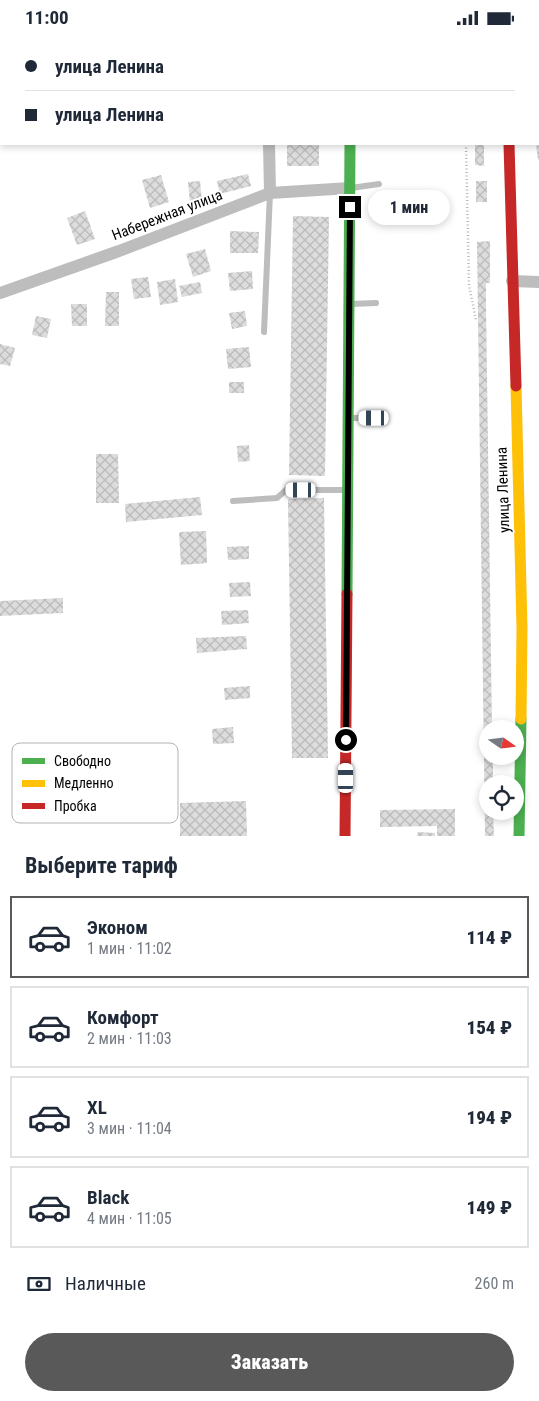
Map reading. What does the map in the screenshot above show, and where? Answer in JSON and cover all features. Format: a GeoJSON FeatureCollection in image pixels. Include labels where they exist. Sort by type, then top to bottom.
{"type":"FeatureCollection","features":[{"type":"Feature","properties":{"kind":"main road"},"geometry":{"type":"LineString","coordinates":[[345,836],[350,145]]}},
{"type":"Feature","properties":{"kind":"main road","name":"улица Ленина"},"geometry":{"type":"LineString","coordinates":[[509,145],[522,627],[520,836]]}},
{"type":"Feature","properties":{"kind":"street"},"geometry":{"type":"LineString","coordinates":[[269,145],[270,193]]}},
{"type":"Feature","properties":{"kind":"street","name":"Набережная улица"},"geometry":{"type":"LineString","coordinates":[[0,293],[119,251],[270,193],[350,188]]}},
{"type":"Feature","properties":{"kind":"street"},"geometry":{"type":"LineString","coordinates":[[512,281],[539,282]]}},
{"type":"Feature","properties":{"kind":"lane"},"geometry":{"type":"LineString","coordinates":[[350,188],[379,184]]}},
{"type":"Feature","properties":{"kind":"lane"},"geometry":{"type":"LineString","coordinates":[[264,331],[270,193]]}},
{"type":"Feature","properties":{"kind":"lane"},"geometry":{"type":"LineString","coordinates":[[349,304],[376,303]]}},
{"type":"Feature","properties":{"kind":"lane"},"geometry":{"type":"LineString","coordinates":[[349,418],[374,418]]}},
{"type":"Feature","properties":{"kind":"lane"},"geometry":{"type":"LineString","coordinates":[[232,501],[277,498],[286,490],[348,489]]}},
{"type":"Feature","properties":{"kind":"path"},"geometry":{"type":"LineString","coordinates":[[466,145],[470,285],[476,320]]}},
{"type":"Feature","properties":{"kind":"building"},"geometry":{"type":"Polygon","coordinates":[[[287,145],[319,145],[319,166],[287,166],[287,145]]]}},
{"type":"Feature","properties":{"kind":"building"},"geometry":{"type":"Polygon","coordinates":[[[475,145],[484,145],[484,166],[475,165],[475,145]]]}},
{"type":"Feature","properties":{"kind":"building"},"geometry":{"type":"Polygon","coordinates":[[[536,145],[539,145],[538,160],[536,145]]]}},
{"type":"Feature","properties":{"kind":"building"},"geometry":{"type":"Polygon","coordinates":[[[248,174],[251,186],[220,194],[217,181],[248,174]]]}},
{"type":"Feature","properties":{"kind":"building"},"geometry":{"type":"Polygon","coordinates":[[[161,175],[169,202],[150,208],[142,180],[161,175]]]}},
{"type":"Feature","properties":{"kind":"building"},"geometry":{"type":"Polygon","coordinates":[[[200,181],[202,202],[190,203],[188,182],[200,181]]]}},
{"type":"Feature","properties":{"kind":"building"},"geometry":{"type":"Polygon","coordinates":[[[476,181],[487,181],[487,202],[476,202],[476,181]]]}},
{"type":"Feature","properties":{"kind":"building"},"geometry":{"type":"Polygon","coordinates":[[[85,211],[95,239],[77,245],[67,218],[85,211]]]}},
{"type":"Feature","properties":{"kind":"building"},"geometry":{"type":"Polygon","coordinates":[[[293,216],[329,217],[325,476],[289,475],[293,216]]]}},
{"type":"Feature","properties":{"kind":"building"},"geometry":{"type":"Polygon","coordinates":[[[230,231],[259,232],[258,253],[230,253],[230,231]]]}},
{"type":"Feature","properties":{"kind":"building"},"geometry":{"type":"Polygon","coordinates":[[[490,241],[490,283],[486,283],[486,305],[492,720],[483,720],[477,242],[490,241]]]}},
{"type":"Feature","properties":{"kind":"building"},"geometry":{"type":"Polygon","coordinates":[[[205,249],[211,271],[193,277],[186,254],[205,249]]]}},
{"type":"Feature","properties":{"kind":"building"},"geometry":{"type":"Polygon","coordinates":[[[252,271],[253,289],[230,291],[228,273],[252,271]]]}},
{"type":"Feature","properties":{"kind":"building"},"geometry":{"type":"Polygon","coordinates":[[[148,277],[151,297],[134,299],[131,279],[148,277]]]}},
{"type":"Feature","properties":{"kind":"building"},"geometry":{"type":"Polygon","coordinates":[[[175,279],[178,302],[160,305],[157,282],[175,279]]]}},
{"type":"Feature","properties":{"kind":"building"},"geometry":{"type":"Polygon","coordinates":[[[200,282],[202,293],[182,297],[179,286],[200,282]]]}},
{"type":"Feature","properties":{"kind":"building"},"geometry":{"type":"Polygon","coordinates":[[[106,292],[119,292],[119,326],[105,326],[106,292]]]}},
{"type":"Feature","properties":{"kind":"building"},"geometry":{"type":"Polygon","coordinates":[[[71,304],[87,304],[87,326],[72,326],[71,304]]]}},
{"type":"Feature","properties":{"kind":"building"},"geometry":{"type":"Polygon","coordinates":[[[245,311],[247,326],[232,329],[229,313],[245,311]]]}},
{"type":"Feature","properties":{"kind":"building"},"geometry":{"type":"Polygon","coordinates":[[[36,316],[51,319],[47,338],[32,335],[36,316]]]}},
{"type":"Feature","properties":{"kind":"building"},"geometry":{"type":"Polygon","coordinates":[[[0,344],[15,348],[10,366],[0,364],[0,344]]]}},
{"type":"Feature","properties":{"kind":"building"},"geometry":{"type":"Polygon","coordinates":[[[249,347],[251,367],[228,369],[226,349],[249,347]]]}},
{"type":"Feature","properties":{"kind":"building"},"geometry":{"type":"Polygon","coordinates":[[[229,382],[244,382],[244,393],[229,393],[229,382]]]}},
{"type":"Feature","properties":{"kind":"building"},"geometry":{"type":"Polygon","coordinates":[[[249,445],[250,461],[238,462],[237,446],[249,445]]]}},
{"type":"Feature","properties":{"kind":"building"},"geometry":{"type":"Polygon","coordinates":[[[96,454],[118,454],[119,503],[96,503],[96,454]]]}},
{"type":"Feature","properties":{"kind":"building"},"geometry":{"type":"Polygon","coordinates":[[[200,497],[202,515],[126,522],[125,504],[200,497]]]}},
{"type":"Feature","properties":{"kind":"building"},"geometry":{"type":"Polygon","coordinates":[[[324,498],[328,758],[292,758],[288,499],[324,498]]]}},
{"type":"Feature","properties":{"kind":"building"},"geometry":{"type":"Polygon","coordinates":[[[206,531],[207,563],[181,565],[179,532],[206,531]]]}},
{"type":"Feature","properties":{"kind":"building"},"geometry":{"type":"Polygon","coordinates":[[[249,546],[249,559],[228,560],[227,547],[249,546]]]}},
{"type":"Feature","properties":{"kind":"building"},"geometry":{"type":"Polygon","coordinates":[[[250,582],[251,596],[230,597],[229,583],[250,582]]]}},
{"type":"Feature","properties":{"kind":"building"},"geometry":{"type":"Polygon","coordinates":[[[63,598],[63,613],[0,616],[0,601],[63,598]]]}},
{"type":"Feature","properties":{"kind":"building"},"geometry":{"type":"Polygon","coordinates":[[[248,610],[249,623],[222,625],[221,611],[248,610]]]}},
{"type":"Feature","properties":{"kind":"building"},"geometry":{"type":"Polygon","coordinates":[[[246,636],[247,649],[197,653],[196,638],[246,636]]]}},
{"type":"Feature","properties":{"kind":"building"},"geometry":{"type":"Polygon","coordinates":[[[250,686],[250,698],[225,700],[224,688],[250,686]]]}},
{"type":"Feature","properties":{"kind":"building"},"geometry":{"type":"Polygon","coordinates":[[[233,727],[234,743],[213,744],[212,729],[233,727]]]}},
{"type":"Feature","properties":{"kind":"building"},"geometry":{"type":"Polygon","coordinates":[[[484,765],[493,765],[493,775],[484,775],[484,765]]]}},
{"type":"Feature","properties":{"kind":"building"},"geometry":{"type":"Polygon","coordinates":[[[246,801],[247,836],[180,836],[180,803],[246,801]]]}},
{"type":"Feature","properties":{"kind":"building"},"geometry":{"type":"Polygon","coordinates":[[[455,809],[455,836],[437,836],[437,826],[380,827],[380,810],[455,809]]]}},
{"type":"Feature","properties":{"kind":"building"},"geometry":{"type":"Polygon","coordinates":[[[485,820],[493,820],[494,836],[485,836],[485,820]]]}},
{"type":"Feature","properties":{"kind":"building"},"geometry":{"type":"Polygon","coordinates":[[[418,832],[435,833],[435,836],[417,836],[418,832]]]}},
{"type":"Feature","properties":{"kind":"traffic: fast"},"geometry":{"type":"LineString","coordinates":[[347,594],[350,145]]}},
{"type":"Feature","properties":{"kind":"traffic: fast"},"geometry":{"type":"LineString","coordinates":[[519,836],[521,719]]}},
{"type":"Feature","properties":{"kind":"traffic: slow"},"geometry":{"type":"LineString","coordinates":[[516,386],[522,628],[521,719]]}},
{"type":"Feature","properties":{"kind":"traffic: jam"},"geometry":{"type":"LineString","coordinates":[[509,145],[516,386]]}},
{"type":"Feature","properties":{"kind":"traffic: jam"},"geometry":{"type":"LineString","coordinates":[[345,836],[347,594]]}},
{"type":"Feature","properties":{"kind":"route"},"geometry":{"type":"LineString","coordinates":[[346,740],[350,207]]}}]}
